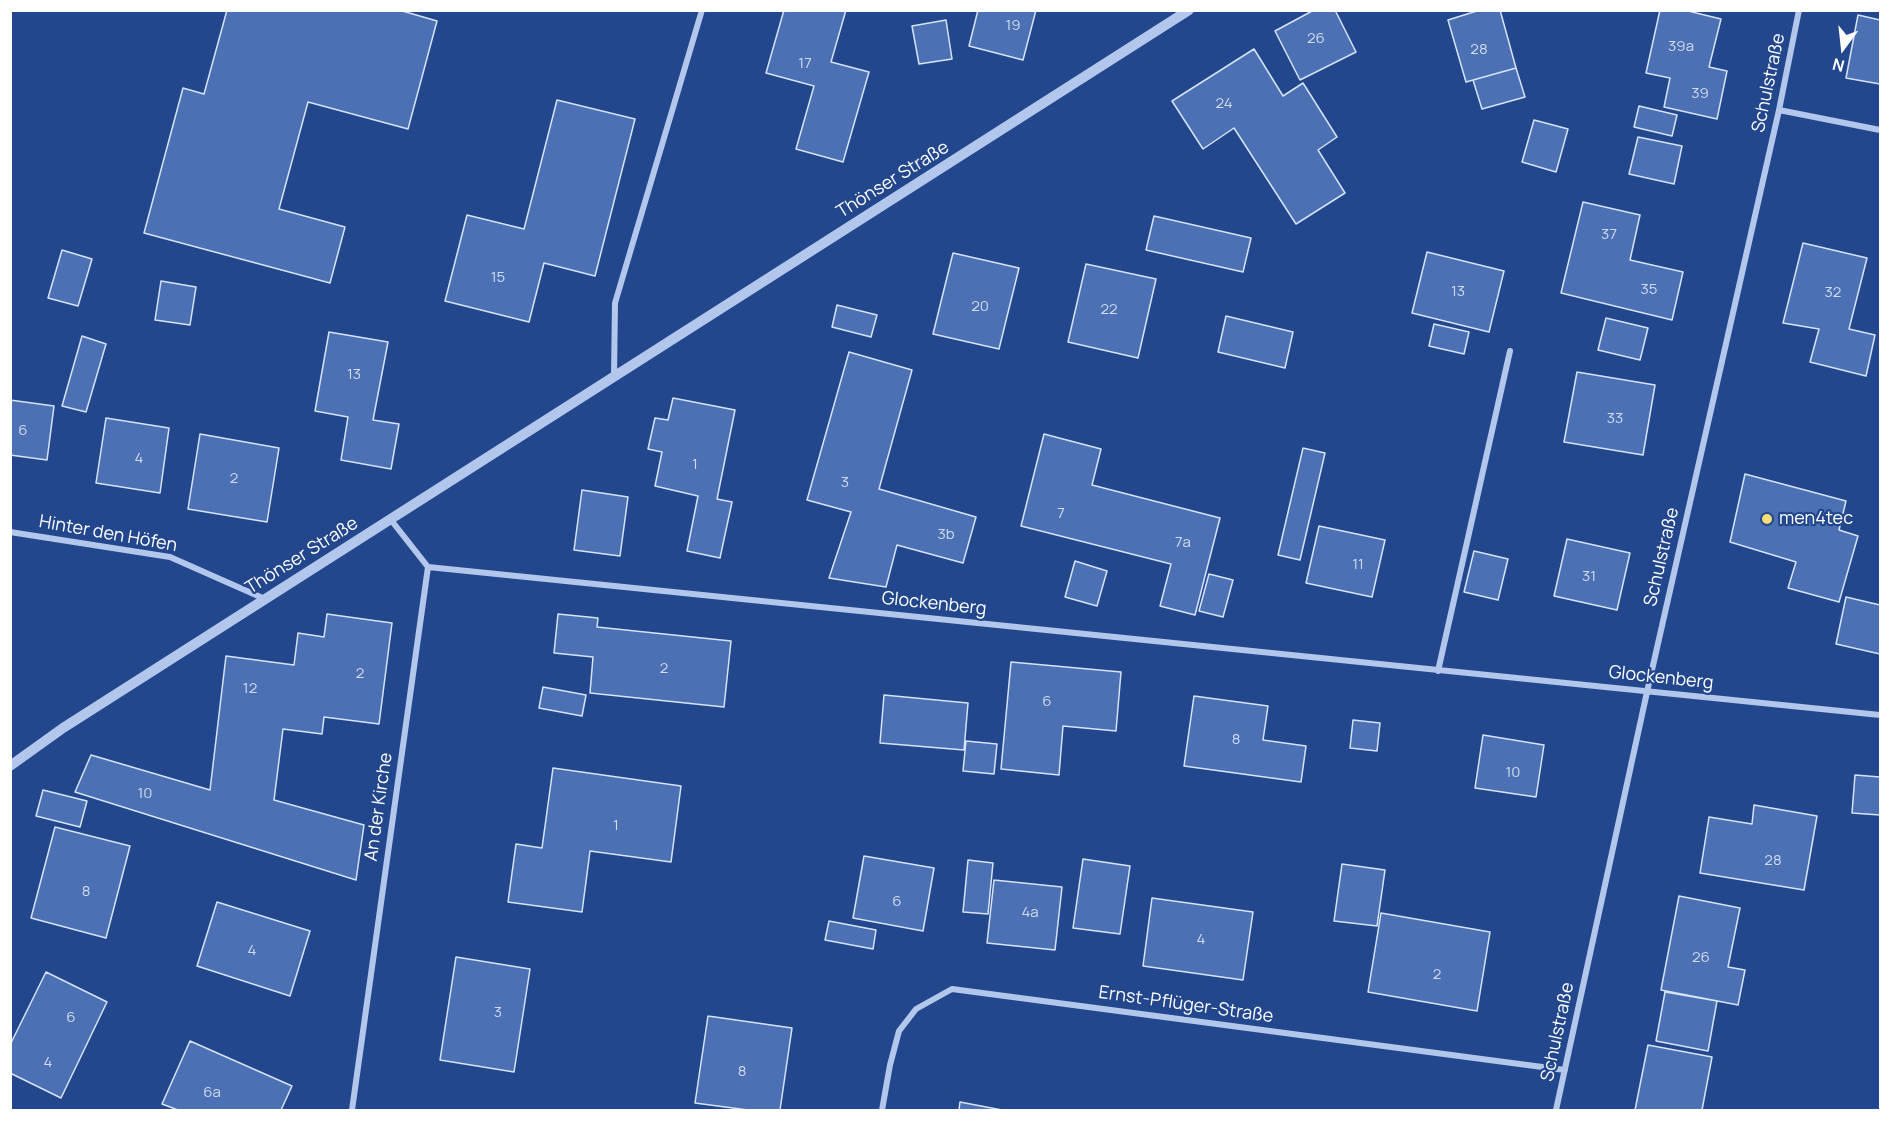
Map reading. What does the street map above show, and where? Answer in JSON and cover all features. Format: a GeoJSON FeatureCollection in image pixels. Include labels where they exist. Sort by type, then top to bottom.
{"type":"FeatureCollection","features":[{"type":"Feature","properties":{"kind":"street"},"geometry":{"type":"LineString","coordinates":[[614,377],[615,303],[702,10]]}},
{"type":"Feature","properties":{"kind":"street","name":"Thönser Straße"},"geometry":{"type":"LineString","coordinates":[[10,766],[63,728],[1189,10]]}},
{"type":"Feature","properties":{"kind":"street","name":"Schulstraße"},"geometry":{"type":"LineString","coordinates":[[1556,1110],[1647,692],[1779,110],[1799,10]]}},
{"type":"Feature","properties":{"kind":"street"},"geometry":{"type":"LineString","coordinates":[[1779,110],[1881,130]]}},
{"type":"Feature","properties":{"kind":"street"},"geometry":{"type":"LineString","coordinates":[[1438,671],[1510,351]]}},
{"type":"Feature","properties":{"kind":"street"},"geometry":{"type":"LineString","coordinates":[[390,520],[428,567]]}},
{"type":"Feature","properties":{"kind":"street","name":"Hinter den Höfen"},"geometry":{"type":"LineString","coordinates":[[10,532],[170,557],[266,599]]}},
{"type":"Feature","properties":{"kind":"street","name":"Glockenberg"},"geometry":{"type":"LineString","coordinates":[[428,567],[1881,715]]}},
{"type":"Feature","properties":{"kind":"street","name":"An der Kirche"},"geometry":{"type":"LineString","coordinates":[[352,1110],[428,567]]}},
{"type":"Feature","properties":{"kind":"street","name":"Ernst-Pflüger-Straße"},"geometry":{"type":"LineString","coordinates":[[882,1110],[899,1030],[916,1010],[952,989],[1565,1070]]}},
{"type":"Feature","properties":{"kind":"building"},"geometry":{"type":"Polygon","coordinates":[[[227,10],[399,10],[437,21],[408,129],[308,102],[279,209],[345,227],[330,283],[144,233],[183,88],[204,94],[227,10]]]}},
{"type":"Feature","properties":{"kind":"building"},"geometry":{"type":"Polygon","coordinates":[[[784,10],[846,10],[831,62],[869,72],[843,162],[796,149],[814,86],[766,73],[784,10]]]}},
{"type":"Feature","properties":{"kind":"building"},"geometry":{"type":"Polygon","coordinates":[[[978,10],[1036,10],[1023,60],[969,46],[978,10]]]}},
{"type":"Feature","properties":{"kind":"building"},"geometry":{"type":"Polygon","coordinates":[[[1314,10],[1335,10],[1356,52],[1300,80],[1275,31],[1314,10]]]}},
{"type":"Feature","properties":{"kind":"building"},"geometry":{"type":"Polygon","coordinates":[[[1480,10],[1500,10],[1516,68],[1466,82],[1448,20],[1480,10]]]}},
{"type":"Feature","properties":{"kind":"building"},"geometry":{"type":"Polygon","coordinates":[[[1660,10],[1684,10],[1721,19],[1709,67],[1727,71],[1717,119],[1664,107],[1670,78],[1646,73],[1660,10]]]}},
{"type":"Feature","properties":{"kind":"building"},"geometry":{"type":"Polygon","coordinates":[[[1858,15],[1880,20],[1880,84],[1846,78],[1858,15]]]}},
{"type":"Feature","properties":{"kind":"building"},"geometry":{"type":"Polygon","coordinates":[[[946,20],[952,59],[919,64],[912,26],[946,20]]]}},
{"type":"Feature","properties":{"kind":"building"},"geometry":{"type":"Polygon","coordinates":[[[1254,49],[1283,96],[1303,83],[1337,137],[1318,150],[1345,193],[1296,224],[1234,128],[1203,149],[1172,101],[1254,49]]]}},
{"type":"Feature","properties":{"kind":"building"},"geometry":{"type":"Polygon","coordinates":[[[1516,68],[1525,97],[1482,109],[1473,80],[1516,68]]]}},
{"type":"Feature","properties":{"kind":"building"},"geometry":{"type":"Polygon","coordinates":[[[557,100],[635,119],[595,276],[544,263],[529,322],[445,301],[467,215],[524,229],[557,100]]]}},
{"type":"Feature","properties":{"kind":"building"},"geometry":{"type":"Polygon","coordinates":[[[1639,106],[1677,115],[1672,136],[1634,127],[1639,106]]]}},
{"type":"Feature","properties":{"kind":"building"},"geometry":{"type":"Polygon","coordinates":[[[1534,120],[1568,129],[1556,172],[1522,162],[1534,120]]]}},
{"type":"Feature","properties":{"kind":"building"},"geometry":{"type":"Polygon","coordinates":[[[1638,137],[1682,146],[1674,184],[1629,174],[1638,137]]]}},
{"type":"Feature","properties":{"kind":"building"},"geometry":{"type":"Polygon","coordinates":[[[1583,202],[1640,215],[1630,260],[1683,272],[1672,320],[1561,293],[1583,202]]]}},
{"type":"Feature","properties":{"kind":"building"},"geometry":{"type":"Polygon","coordinates":[[[1154,216],[1251,238],[1243,272],[1146,250],[1154,216]]]}},
{"type":"Feature","properties":{"kind":"building"},"geometry":{"type":"Polygon","coordinates":[[[1803,243],[1867,258],[1849,329],[1875,335],[1866,376],[1810,362],[1819,329],[1783,323],[1803,243]]]}},
{"type":"Feature","properties":{"kind":"building"},"geometry":{"type":"Polygon","coordinates":[[[62,250],[92,259],[78,306],[48,298],[62,250]]]}},
{"type":"Feature","properties":{"kind":"building"},"geometry":{"type":"Polygon","coordinates":[[[1427,252],[1504,271],[1489,332],[1412,313],[1427,252]]]}},
{"type":"Feature","properties":{"kind":"building"},"geometry":{"type":"Polygon","coordinates":[[[953,253],[1019,268],[999,349],[933,334],[953,253]]]}},
{"type":"Feature","properties":{"kind":"building"},"geometry":{"type":"Polygon","coordinates":[[[1086,264],[1156,279],[1138,358],[1068,342],[1086,264]]]}},
{"type":"Feature","properties":{"kind":"building"},"geometry":{"type":"Polygon","coordinates":[[[161,281],[196,287],[190,325],[155,320],[161,281]]]}},
{"type":"Feature","properties":{"kind":"building"},"geometry":{"type":"Polygon","coordinates":[[[837,305],[877,315],[871,337],[832,327],[837,305]]]}},
{"type":"Feature","properties":{"kind":"building"},"geometry":{"type":"Polygon","coordinates":[[[1226,316],[1293,332],[1285,368],[1218,352],[1226,316]]]}},
{"type":"Feature","properties":{"kind":"building"},"geometry":{"type":"Polygon","coordinates":[[[1606,318],[1648,328],[1640,360],[1598,350],[1606,318]]]}},
{"type":"Feature","properties":{"kind":"building"},"geometry":{"type":"Polygon","coordinates":[[[1434,324],[1469,332],[1464,354],[1429,346],[1434,324]]]}},
{"type":"Feature","properties":{"kind":"building"},"geometry":{"type":"Polygon","coordinates":[[[329,332],[388,342],[373,420],[399,424],[391,469],[341,460],[348,417],[315,411],[329,332]]]}},
{"type":"Feature","properties":{"kind":"building"},"geometry":{"type":"Polygon","coordinates":[[[82,336],[106,344],[86,412],[62,406],[82,336]]]}},
{"type":"Feature","properties":{"kind":"building"},"geometry":{"type":"Polygon","coordinates":[[[849,352],[912,370],[879,489],[976,517],[963,563],[897,545],[886,587],[829,578],[851,512],[807,500],[849,352]]]}},
{"type":"Feature","properties":{"kind":"building"},"geometry":{"type":"Polygon","coordinates":[[[1577,372],[1655,385],[1643,455],[1564,442],[1577,372]]]}},
{"type":"Feature","properties":{"kind":"building"},"geometry":{"type":"Polygon","coordinates":[[[673,398],[735,410],[717,499],[732,502],[720,558],[687,551],[698,496],[655,486],[662,452],[648,449],[655,418],[668,420],[673,398]]]}},
{"type":"Feature","properties":{"kind":"building"},"geometry":{"type":"Polygon","coordinates":[[[10,400],[54,406],[47,460],[10,455],[10,400]]]}},
{"type":"Feature","properties":{"kind":"building"},"geometry":{"type":"Polygon","coordinates":[[[106,418],[169,428],[160,493],[96,483],[106,418]]]}},
{"type":"Feature","properties":{"kind":"building"},"geometry":{"type":"Polygon","coordinates":[[[200,434],[279,448],[267,522],[188,509],[200,434]]]}},
{"type":"Feature","properties":{"kind":"building"},"geometry":{"type":"Polygon","coordinates":[[[1044,434],[1101,449],[1092,485],[1220,518],[1195,615],[1160,606],[1171,564],[1021,526],[1044,434]]]}},
{"type":"Feature","properties":{"kind":"building"},"geometry":{"type":"Polygon","coordinates":[[[1303,448],[1325,453],[1300,560],[1278,555],[1303,448]]]}},
{"type":"Feature","properties":{"kind":"building"},"geometry":{"type":"Polygon","coordinates":[[[1745,474],[1846,501],[1839,530],[1858,536],[1839,602],[1788,588],[1796,562],[1730,542],[1745,474]]]}},
{"type":"Feature","properties":{"kind":"building"},"geometry":{"type":"Polygon","coordinates":[[[582,490],[628,497],[620,556],[574,550],[582,490]]]}},
{"type":"Feature","properties":{"kind":"building"},"geometry":{"type":"Polygon","coordinates":[[[1319,526],[1385,540],[1372,597],[1306,583],[1319,526]]]}},
{"type":"Feature","properties":{"kind":"building"},"geometry":{"type":"Polygon","coordinates":[[[1567,539],[1630,553],[1617,610],[1554,596],[1567,539]]]}},
{"type":"Feature","properties":{"kind":"building"},"geometry":{"type":"Polygon","coordinates":[[[1474,551],[1508,559],[1498,600],[1464,592],[1474,551]]]}},
{"type":"Feature","properties":{"kind":"building"},"geometry":{"type":"Polygon","coordinates":[[[1075,561],[1107,571],[1097,606],[1065,597],[1075,561]]]}},
{"type":"Feature","properties":{"kind":"building"},"geometry":{"type":"Polygon","coordinates":[[[1209,574],[1233,580],[1223,617],[1199,611],[1209,574]]]}},
{"type":"Feature","properties":{"kind":"building"},"geometry":{"type":"Polygon","coordinates":[[[1846,597],[1880,605],[1880,654],[1836,644],[1846,597]]]}},
{"type":"Feature","properties":{"kind":"building"},"geometry":{"type":"Polygon","coordinates":[[[327,614],[392,623],[379,724],[324,717],[322,734],[283,729],[274,800],[364,825],[356,880],[75,792],[91,755],[210,790],[226,656],[294,665],[298,633],[324,637],[327,614]]]}},
{"type":"Feature","properties":{"kind":"building"},"geometry":{"type":"Polygon","coordinates":[[[558,614],[598,618],[597,627],[731,641],[724,707],[590,693],[593,657],[554,653],[558,614]]]}},
{"type":"Feature","properties":{"kind":"building"},"geometry":{"type":"Polygon","coordinates":[[[1011,662],[1121,672],[1116,731],[1063,726],[1059,775],[1001,769],[1011,662]]]}},
{"type":"Feature","properties":{"kind":"building"},"geometry":{"type":"Polygon","coordinates":[[[543,687],[586,695],[582,716],[539,708],[543,687]]]}},
{"type":"Feature","properties":{"kind":"building"},"geometry":{"type":"Polygon","coordinates":[[[884,695],[968,703],[964,750],[880,743],[884,695]]]}},
{"type":"Feature","properties":{"kind":"building"},"geometry":{"type":"Polygon","coordinates":[[[1194,696],[1268,706],[1263,740],[1306,746],[1301,782],[1184,766],[1194,696]]]}},
{"type":"Feature","properties":{"kind":"building"},"geometry":{"type":"Polygon","coordinates":[[[1353,720],[1380,723],[1377,751],[1350,748],[1353,720]]]}},
{"type":"Feature","properties":{"kind":"building"},"geometry":{"type":"Polygon","coordinates":[[[1483,735],[1544,745],[1536,797],[1475,788],[1483,735]]]}},
{"type":"Feature","properties":{"kind":"building"},"geometry":{"type":"Polygon","coordinates":[[[966,741],[997,744],[994,774],[963,771],[966,741]]]}},
{"type":"Feature","properties":{"kind":"building"},"geometry":{"type":"Polygon","coordinates":[[[553,768],[681,786],[671,862],[590,851],[582,912],[508,902],[516,844],[542,848],[553,768]]]}},
{"type":"Feature","properties":{"kind":"building"},"geometry":{"type":"Polygon","coordinates":[[[1855,775],[1880,777],[1880,815],[1852,813],[1855,775]]]}},
{"type":"Feature","properties":{"kind":"building"},"geometry":{"type":"Polygon","coordinates":[[[43,790],[87,801],[80,827],[36,816],[43,790]]]}},
{"type":"Feature","properties":{"kind":"building"},"geometry":{"type":"Polygon","coordinates":[[[1754,805],[1817,816],[1804,890],[1700,873],[1709,817],[1752,824],[1754,805]]]}},
{"type":"Feature","properties":{"kind":"building"},"geometry":{"type":"Polygon","coordinates":[[[55,827],[130,846],[106,938],[31,918],[55,827]]]}},
{"type":"Feature","properties":{"kind":"building"},"geometry":{"type":"Polygon","coordinates":[[[864,856],[934,868],[923,931],[853,918],[864,856]]]}},
{"type":"Feature","properties":{"kind":"building"},"geometry":{"type":"Polygon","coordinates":[[[1083,859],[1130,866],[1120,934],[1073,928],[1083,859]]]}},
{"type":"Feature","properties":{"kind":"building"},"geometry":{"type":"Polygon","coordinates":[[[968,860],[993,863],[988,914],[963,912],[968,860]]]}},
{"type":"Feature","properties":{"kind":"building"},"geometry":{"type":"Polygon","coordinates":[[[1342,864],[1385,870],[1377,926],[1334,921],[1342,864]]]}},
{"type":"Feature","properties":{"kind":"building"},"geometry":{"type":"Polygon","coordinates":[[[994,880],[1062,887],[1055,950],[987,943],[994,880]]]}},
{"type":"Feature","properties":{"kind":"building"},"geometry":{"type":"Polygon","coordinates":[[[1679,896],[1740,908],[1728,967],[1745,970],[1738,1005],[1661,990],[1679,896]]]}},
{"type":"Feature","properties":{"kind":"building"},"geometry":{"type":"Polygon","coordinates":[[[1152,898],[1253,912],[1243,980],[1143,966],[1152,898]]]}},
{"type":"Feature","properties":{"kind":"building"},"geometry":{"type":"Polygon","coordinates":[[[217,902],[310,931],[290,996],[197,966],[217,902]]]}},
{"type":"Feature","properties":{"kind":"building"},"geometry":{"type":"Polygon","coordinates":[[[1381,913],[1490,932],[1477,1011],[1368,992],[1381,913]]]}},
{"type":"Feature","properties":{"kind":"building"},"geometry":{"type":"Polygon","coordinates":[[[829,921],[876,930],[873,949],[825,940],[829,921]]]}},
{"type":"Feature","properties":{"kind":"building"},"geometry":{"type":"Polygon","coordinates":[[[456,957],[530,969],[514,1072],[440,1060],[456,957]]]}},
{"type":"Feature","properties":{"kind":"building"},"geometry":{"type":"Polygon","coordinates":[[[46,972],[107,1002],[61,1098],[10,1073],[10,1045],[46,972]]]}},
{"type":"Feature","properties":{"kind":"building"},"geometry":{"type":"Polygon","coordinates":[[[1665,992],[1717,1001],[1708,1051],[1656,1041],[1665,992]]]}},
{"type":"Feature","properties":{"kind":"building"},"geometry":{"type":"Polygon","coordinates":[[[708,1016],[792,1028],[780,1110],[748,1110],[695,1103],[708,1016]]]}},
{"type":"Feature","properties":{"kind":"building"},"geometry":{"type":"Polygon","coordinates":[[[190,1041],[292,1086],[281,1110],[178,1110],[162,1104],[190,1041]]]}},
{"type":"Feature","properties":{"kind":"building"},"geometry":{"type":"Polygon","coordinates":[[[1648,1045],[1712,1057],[1702,1110],[1635,1110],[1648,1045]]]}},
{"type":"Feature","properties":{"kind":"building"},"geometry":{"type":"Polygon","coordinates":[[[960,1102],[1002,1110],[959,1110],[960,1102]]]}},
{"type":"Feature","properties":{"kind":"place","name":"men4tec"},"geometry":{"type":"Point","coordinates":[1767,519]}}]}
